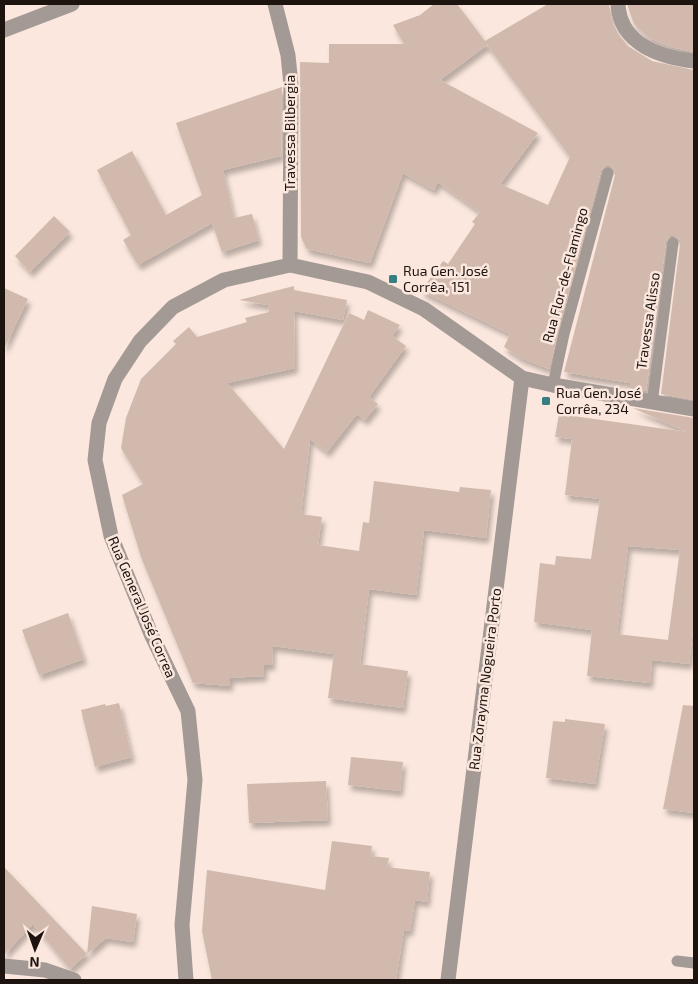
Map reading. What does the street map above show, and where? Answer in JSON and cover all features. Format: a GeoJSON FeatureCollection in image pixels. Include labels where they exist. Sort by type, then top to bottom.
{"type":"FeatureCollection","features":[{"type":"Feature","properties":{"kind":"street"},"geometry":{"type":"LineString","coordinates":[[4,30],[72,4]]}},
{"type":"Feature","properties":{"kind":"street","name":"Travessa Bilbergia"},"geometry":{"type":"LineString","coordinates":[[275,4],[288,55],[291,85],[290,265]]}},
{"type":"Feature","properties":{"kind":"street"},"geometry":{"type":"LineString","coordinates":[[618,4],[623,24],[634,40],[650,50],[694,61]]}},
{"type":"Feature","properties":{"kind":"street","name":"Rua General José Correa"},"geometry":{"type":"LineString","coordinates":[[186,980],[182,925],[195,780],[188,711],[151,634],[111,536],[96,460],[99,423],[115,379],[140,341],[173,307],[224,280],[290,265],[368,282],[424,309],[522,378],[694,409]]}},
{"type":"Feature","properties":{"kind":"street","name":"Rua Zorayma Nogueira Porto"},"geometry":{"type":"LineString","coordinates":[[448,980],[522,378]]}},
{"type":"Feature","properties":{"kind":"street"},"geometry":{"type":"LineString","coordinates":[[4,966],[45,970],[74,980]]}},
{"type":"Feature","properties":{"kind":"lane","name":"Rua Flor-de-Flamingo"},"geometry":{"type":"LineString","coordinates":[[553,385],[564,334],[608,173]]}},
{"type":"Feature","properties":{"kind":"lane","name":"Travessa Alisso"},"geometry":{"type":"LineString","coordinates":[[656,403],[653,396],[673,243]]}},
{"type":"Feature","properties":{"kind":"lane"},"geometry":{"type":"LineString","coordinates":[[677,961],[694,963]]}},
{"type":"Feature","properties":{"kind":"building"},"geometry":{"type":"Polygon","coordinates":[[[434,4],[457,4],[485,41],[548,4],[609,4],[612,22],[628,46],[652,61],[694,70],[694,400],[661,394],[680,244],[680,240],[674,236],[670,236],[666,242],[646,391],[630,389],[630,383],[564,372],[615,175],[615,171],[610,166],[606,166],[601,171],[549,369],[521,358],[504,347],[510,334],[421,291],[443,261],[448,264],[475,224],[472,222],[480,212],[438,182],[434,190],[403,173],[370,263],[307,249],[301,237],[300,62],[329,63],[329,44],[404,44],[393,25],[420,15],[434,4]],[[487,45],[440,80],[538,133],[500,184],[548,205],[570,157],[487,45]]]}},
{"type":"Feature","properties":{"kind":"building"},"geometry":{"type":"Polygon","coordinates":[[[627,4],[694,4],[694,52],[671,47],[649,38],[634,24],[627,4]]]}},
{"type":"Feature","properties":{"kind":"building"},"geometry":{"type":"Polygon","coordinates":[[[282,87],[281,156],[223,170],[234,218],[252,214],[259,240],[222,252],[212,223],[138,265],[123,240],[131,235],[97,170],[132,151],[166,215],[202,195],[176,123],[282,87]]]}},
{"type":"Feature","properties":{"kind":"building"},"geometry":{"type":"Polygon","coordinates":[[[54,216],[70,232],[30,272],[15,256],[54,216]]]}},
{"type":"Feature","properties":{"kind":"building"},"geometry":{"type":"Polygon","coordinates":[[[294,286],[294,290],[347,300],[343,320],[294,311],[295,368],[227,383],[284,449],[349,313],[364,320],[368,310],[400,325],[392,336],[406,346],[369,397],[378,404],[365,420],[357,414],[327,452],[310,439],[301,514],[322,517],[318,545],[359,551],[363,522],[369,523],[374,481],[459,492],[460,487],[491,490],[486,538],[424,530],[416,595],[369,589],[360,664],[408,671],[403,708],[328,698],[334,654],[273,646],[272,665],[264,665],[264,676],[230,678],[230,686],[193,683],[141,557],[122,495],[143,484],[121,448],[126,418],[141,379],[176,344],[173,341],[189,327],[197,337],[247,322],[245,318],[269,312],[268,305],[239,300],[294,286]]]}},
{"type":"Feature","properties":{"kind":"building"},"geometry":{"type":"Polygon","coordinates":[[[4,288],[28,299],[4,349],[4,288]]]}},
{"type":"Feature","properties":{"kind":"building"},"geometry":{"type":"Polygon","coordinates":[[[633,408],[694,418],[694,620],[689,664],[652,660],[650,683],[587,676],[592,630],[534,622],[540,563],[555,565],[556,556],[591,559],[600,499],[565,495],[572,439],[555,437],[559,414],[687,432],[633,408]],[[628,546],[617,634],[668,640],[680,550],[628,546]]]}},
{"type":"Feature","properties":{"kind":"building"},"geometry":{"type":"Polygon","coordinates":[[[68,613],[84,659],[39,675],[22,630],[68,613]]]}},
{"type":"Feature","properties":{"kind":"building"},"geometry":{"type":"Polygon","coordinates":[[[119,703],[132,757],[95,767],[81,710],[105,704],[106,706],[119,703]]]}},
{"type":"Feature","properties":{"kind":"building"},"geometry":{"type":"Polygon","coordinates":[[[683,705],[694,706],[694,813],[663,809],[683,705]]]}},
{"type":"Feature","properties":{"kind":"building"},"geometry":{"type":"Polygon","coordinates":[[[565,719],[605,724],[595,784],[546,778],[553,721],[565,722],[565,719]]]}},
{"type":"Feature","properties":{"kind":"building"},"geometry":{"type":"Polygon","coordinates":[[[351,757],[403,762],[400,791],[348,785],[351,757]]]}},
{"type":"Feature","properties":{"kind":"building"},"geometry":{"type":"Polygon","coordinates":[[[326,781],[328,820],[249,823],[247,784],[326,781]]]}},
{"type":"Feature","properties":{"kind":"building"},"geometry":{"type":"Polygon","coordinates":[[[332,841],[372,846],[371,856],[389,858],[387,867],[430,872],[427,902],[415,900],[410,931],[404,930],[396,980],[212,980],[202,931],[207,870],[325,890],[332,841]]]}},
{"type":"Feature","properties":{"kind":"building"},"geometry":{"type":"Polygon","coordinates":[[[4,867],[87,954],[70,969],[33,924],[4,955],[4,867]]]}},
{"type":"Feature","properties":{"kind":"building"},"geometry":{"type":"Polygon","coordinates":[[[92,906],[137,914],[133,942],[106,938],[87,954],[92,906]]]}},
{"type":"Feature","properties":{"kind":"place","name":"Rua Gen. José Corrêa, 151"},"geometry":{"type":"Point","coordinates":[393,279]}},
{"type":"Feature","properties":{"kind":"place","name":"Rua Gen. José Corrêa, 234"},"geometry":{"type":"Point","coordinates":[546,401]}}]}
